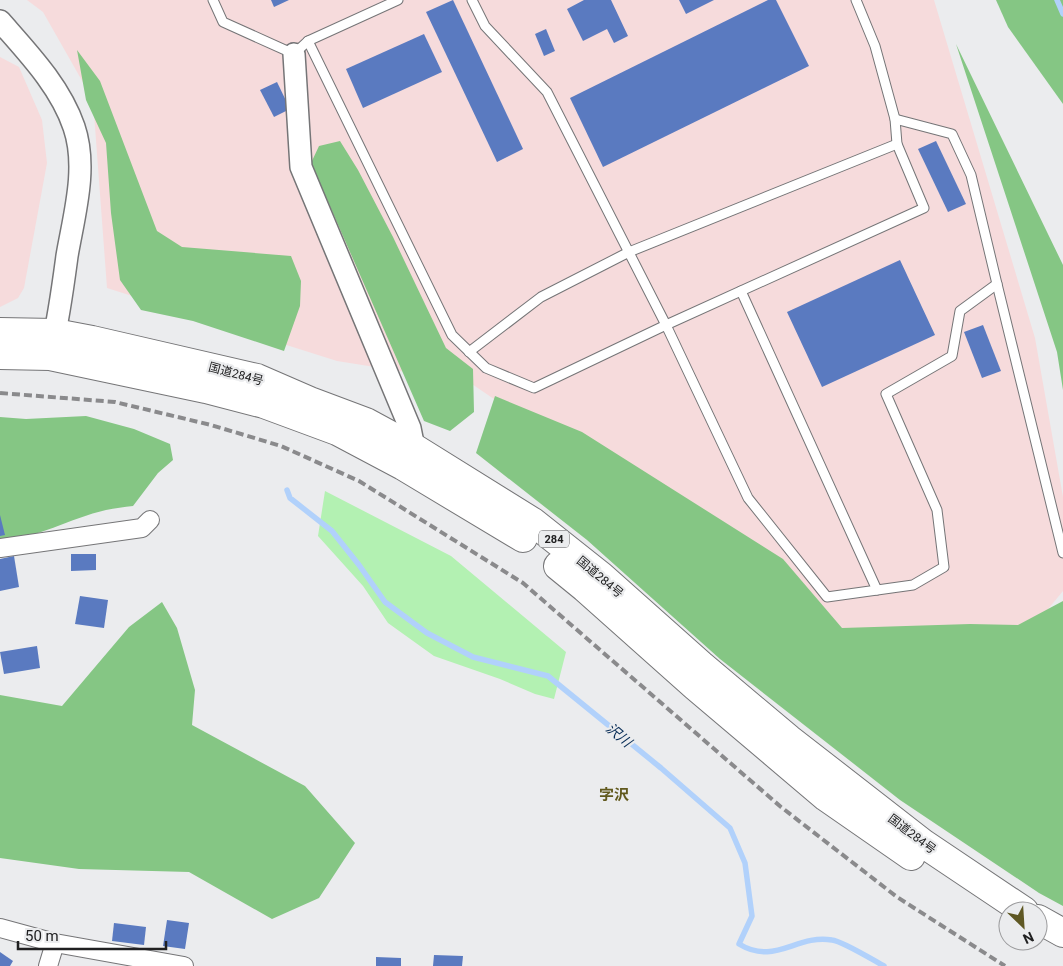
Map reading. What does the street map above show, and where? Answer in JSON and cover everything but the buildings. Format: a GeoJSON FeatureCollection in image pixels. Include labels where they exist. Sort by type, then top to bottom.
{"type":"FeatureCollection","features":[{"type":"Feature","properties":{"kind":"highway","name":"国道284号"},"geometry":{"type":"LineString","coordinates":[[0,332],[53,344]]}},
{"type":"Feature","properties":{"kind":"highway","name":"国道284号"},"geometry":{"type":"LineString","coordinates":[[0,355],[53,344],[92,340],[257,378],[366,422],[408,457],[516,533],[585,588],[694,686],[826,797],[998,915]]}},
{"type":"Feature","properties":{"kind":"highway","name":"国道284号"},"geometry":{"type":"LineString","coordinates":[[408,457],[533,522],[601,576],[701,665],[789,739],[924,844],[1009,901]]}},
{"type":"Feature","properties":{"kind":"highway"},"geometry":{"type":"LineString","coordinates":[[1048,925],[1063,933]]}},
{"type":"Feature","properties":{"kind":"highway"},"geometry":{"type":"LineString","coordinates":[[1048,942],[1063,950]]}},
{"type":"Feature","properties":{"kind":"street"},"geometry":{"type":"LineString","coordinates":[[0,21],[39,65],[58,94],[74,127],[80,155],[78,189],[53,344]]}},
{"type":"Feature","properties":{"kind":"street"},"geometry":{"type":"LineString","coordinates":[[301,47],[301,167],[410,428],[408,457]]}},
{"type":"Feature","properties":{"kind":"street"},"geometry":{"type":"LineString","coordinates":[[0,548],[142,528],[150,520]]}},
{"type":"Feature","properties":{"kind":"street"},"geometry":{"type":"LineString","coordinates":[[0,928],[55,942],[184,966]]}},
{"type":"Feature","properties":{"kind":"street"},"geometry":{"type":"LineString","coordinates":[[48,966],[55,942]]}},
{"type":"Feature","properties":{"kind":"lane"},"geometry":{"type":"LineString","coordinates":[[213,0],[223,22],[301,47],[398,0]]}},
{"type":"Feature","properties":{"kind":"lane"},"geometry":{"type":"LineString","coordinates":[[472,0],[485,26],[547,92],[666,325],[748,498],[827,597],[913,586],[944,567],[937,510],[886,394],[952,356],[960,311],[996,284]]}},
{"type":"Feature","properties":{"kind":"lane"},"geometry":{"type":"LineString","coordinates":[[301,47],[452,335],[486,368],[534,388],[666,325],[924,208],[897,144],[895,119],[875,46],[856,0]]}},
{"type":"Feature","properties":{"kind":"lane"},"geometry":{"type":"LineString","coordinates":[[895,119],[952,134],[972,175],[996,284],[1063,553]]}},
{"type":"Feature","properties":{"kind":"lane"},"geometry":{"type":"LineString","coordinates":[[469,352],[541,297],[629,252],[897,144]]}},
{"type":"Feature","properties":{"kind":"lane"},"geometry":{"type":"LineString","coordinates":[[741,291],[877,590]]}},
{"type":"Feature","properties":{"kind":"shaded area"},"geometry":{"type":"Polygon","coordinates":[[[27,0],[934,0],[1035,338],[1063,497],[1063,591],[1025,637],[833,641],[592,466],[469,382],[337,361],[107,288],[93,100],[43,12],[27,0]]]}},
{"type":"Feature","properties":{"kind":"shaded area"},"geometry":{"type":"Polygon","coordinates":[[[0,57],[19,67],[42,120],[47,163],[24,288],[18,298],[0,307],[0,57]]]}},
{"type":"Feature","properties":{"kind":"green space"},"geometry":{"type":"Polygon","coordinates":[[[996,0],[1063,0],[1063,104],[1008,27],[996,0]]]}},
{"type":"Feature","properties":{"kind":"green space"},"geometry":{"type":"Polygon","coordinates":[[[956,44],[1063,265],[1063,390],[1057,352],[956,44]]]}},
{"type":"Feature","properties":{"kind":"green space"},"geometry":{"type":"Polygon","coordinates":[[[77,50],[100,81],[157,231],[182,247],[291,256],[301,281],[300,306],[284,351],[193,321],[141,310],[120,280],[111,213],[106,143],[86,100],[77,50]]]}},
{"type":"Feature","properties":{"kind":"green space"},"geometry":{"type":"Polygon","coordinates":[[[340,141],[358,170],[393,237],[446,348],[473,369],[474,412],[450,431],[424,421],[311,163],[319,146],[340,141]]]}},
{"type":"Feature","properties":{"kind":"green space"},"geometry":{"type":"Polygon","coordinates":[[[495,396],[582,432],[783,559],[842,628],[970,624],[1018,625],[1063,601],[1063,906],[1039,893],[900,800],[720,659],[587,540],[476,453],[495,396]]]}},
{"type":"Feature","properties":{"kind":"green space"},"geometry":{"type":"Polygon","coordinates":[[[86,416],[134,429],[170,444],[173,460],[158,473],[133,506],[109,509],[27,536],[0,540],[0,417],[26,419],[86,416]]]}},
{"type":"Feature","properties":{"kind":"green space"},"geometry":{"type":"Polygon","coordinates":[[[325,491],[451,556],[566,652],[554,699],[535,694],[500,679],[434,656],[388,623],[363,586],[318,536],[325,491]]]}},
{"type":"Feature","properties":{"kind":"green space"},"geometry":{"type":"Polygon","coordinates":[[[162,602],[177,628],[195,690],[192,725],[305,786],[355,843],[319,898],[272,919],[189,872],[79,869],[0,858],[0,695],[62,706],[129,627],[162,602]]]}},
{"type":"Feature","properties":{"kind":"waterway"},"geometry":{"type":"LineString","coordinates":[[1057,0],[1063,14]]}},
{"type":"Feature","properties":{"kind":"waterway","name":"沢川"},"geometry":{"type":"LineString","coordinates":[[287,490],[290,498],[332,531],[385,602],[427,633],[473,657],[548,676],[661,768],[730,828],[745,863],[752,916],[739,944],[752,950],[764,952],[775,951],[807,941],[819,939],[832,940],[850,947],[884,966]]}},
{"type":"Feature","properties":{"kind":"railway"},"geometry":{"type":"LineString","coordinates":[[0,393],[115,402],[211,425],[281,446],[359,481],[523,583],[781,807],[897,897],[1005,966]]}},
{"type":"Feature","properties":{"kind":"district","name":"字沢"},"geometry":{"type":"Point","coordinates":[614,795]}}]}
